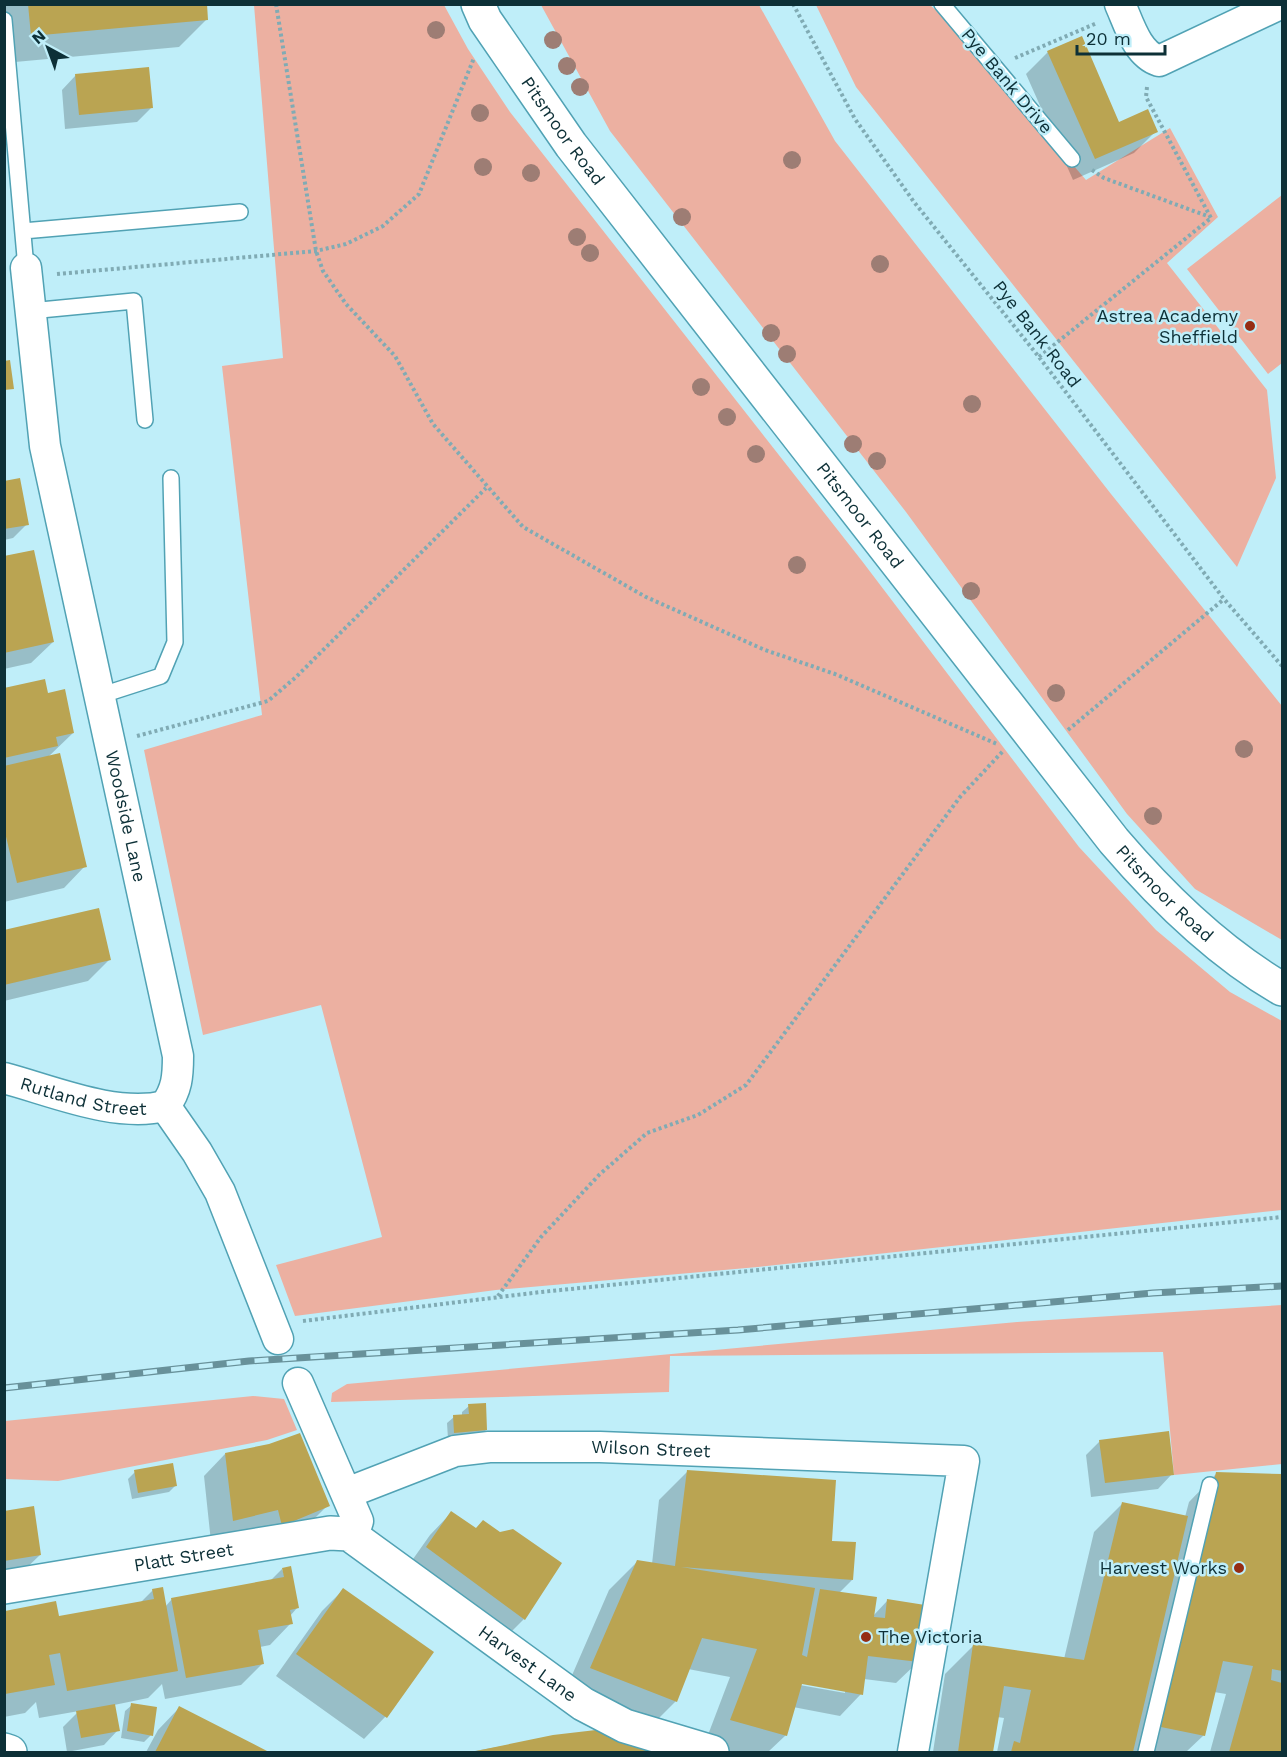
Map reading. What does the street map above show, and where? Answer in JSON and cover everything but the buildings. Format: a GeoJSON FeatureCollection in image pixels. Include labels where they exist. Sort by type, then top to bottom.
{"type":"FeatureCollection","features":[{"type":"Feature","properties":{"kind":"street"},"geometry":{"type":"LineString","coordinates":[[1122,8],[1142,50],[1159,61],[1280,4]]}},
{"type":"Feature","properties":{"kind":"street","name":"Pitsmoor Road"},"geometry":{"type":"LineString","coordinates":[[481,12],[571,145],[1114,841],[1145,877],[1196,925],[1282,989]]}},
{"type":"Feature","properties":{"kind":"street","name":"Woodside Lane"},"geometry":{"type":"LineString","coordinates":[[23,291],[45,446],[178,1056],[178,1078],[173,1096],[165,1106]]}},
{"type":"Feature","properties":{"kind":"street","name":"Rutland Street"},"geometry":{"type":"LineString","coordinates":[[4,1078],[122,1109],[145,1110],[165,1106]]}},
{"type":"Feature","properties":{"kind":"street"},"geometry":{"type":"LineString","coordinates":[[165,1106],[197,1152],[220,1192],[275,1332]]}},
{"type":"Feature","properties":{"kind":"street"},"geometry":{"type":"LineString","coordinates":[[297,1383],[358,1521],[356,1538]]}},
{"type":"Feature","properties":{"kind":"street","name":"Wilson Street"},"geometry":{"type":"LineString","coordinates":[[347,1493],[455,1450],[489,1447],[600,1447],[964,1461],[913,1752]]}},
{"type":"Feature","properties":{"kind":"street","name":"Platt Street"},"geometry":{"type":"LineString","coordinates":[[4,1587],[330,1533],[356,1538]]}},
{"type":"Feature","properties":{"kind":"street","name":"Harvest Lane"},"geometry":{"type":"LineString","coordinates":[[356,1538],[583,1704],[625,1726],[712,1752]]}},
{"type":"Feature","properties":{"kind":"street"},"geometry":{"type":"LineString","coordinates":[[4,1749],[10,1752]]}},
{"type":"Feature","properties":{"kind":"lane","name":"Pye Bank Drive"},"geometry":{"type":"LineString","coordinates":[[942,4],[1072,159]]}},
{"type":"Feature","properties":{"kind":"lane"},"geometry":{"type":"LineString","coordinates":[[4,20],[23,231],[23,291],[134,301],[145,420]]}},
{"type":"Feature","properties":{"kind":"lane"},"geometry":{"type":"LineString","coordinates":[[23,231],[240,212]]}},
{"type":"Feature","properties":{"kind":"lane"},"geometry":{"type":"LineString","coordinates":[[99,696],[161,676],[175,642],[171,478]]}},
{"type":"Feature","properties":{"kind":"lane"},"geometry":{"type":"LineString","coordinates":[[1146,1752],[1210,1485]]}},
{"type":"Feature","properties":{"kind":"path"},"geometry":{"type":"LineString","coordinates":[[276,4],[316,251],[323,271],[346,304],[395,356],[433,424],[486,488],[523,527],[646,597],[765,650],[835,674],[1006,747],[960,797],[746,1085],[698,1115],[647,1133],[599,1175],[541,1238],[497,1297]]}},
{"type":"Feature","properties":{"kind":"path","name":"Pye Bank Road"},"geometry":{"type":"LineString","coordinates":[[793,4],[855,119],[914,202],[1039,357],[1224,599],[1282,666]]}},
{"type":"Feature","properties":{"kind":"path"},"geometry":{"type":"LineString","coordinates":[[995,67],[1122,8]]}},
{"type":"Feature","properties":{"kind":"path"},"geometry":{"type":"LineString","coordinates":[[23,291],[316,251],[346,244],[383,226],[418,194],[469,75],[481,12]]}},
{"type":"Feature","properties":{"kind":"path"},"geometry":{"type":"LineString","coordinates":[[1148,56],[1146,97],[1211,218]]}},
{"type":"Feature","properties":{"kind":"path"},"geometry":{"type":"LineString","coordinates":[[1072,159],[1104,178],[1211,218]]}},
{"type":"Feature","properties":{"kind":"path"},"geometry":{"type":"LineString","coordinates":[[1039,357],[1211,218]]}},
{"type":"Feature","properties":{"kind":"path"},"geometry":{"type":"LineString","coordinates":[[109,742],[268,701],[296,677],[486,488]]}},
{"type":"Feature","properties":{"kind":"path"},"geometry":{"type":"LineString","coordinates":[[1044,750],[1224,599]]}},
{"type":"Feature","properties":{"kind":"path"},"geometry":{"type":"LineString","coordinates":[[275,1332],[497,1297],[1282,1217]]}},
{"type":"Feature","properties":{"kind":"shaded area"},"geometry":{"type":"Polygon","coordinates":[[[254,5],[444,5],[468,49],[510,112],[862,561],[1079,847],[1156,930],[1230,992],[1282,1021],[1282,1210],[758,1267],[496,1290],[295,1316],[276,1265],[382,1237],[321,1005],[203,1035],[144,750],[262,715],[222,366],[283,358],[254,5]]]}},
{"type":"Feature","properties":{"kind":"shaded area"},"geometry":{"type":"Polygon","coordinates":[[[541,5],[759,5],[835,141],[1111,494],[1282,706],[1282,940],[1195,889],[1127,814],[906,512],[610,131],[541,5]]]}},
{"type":"Feature","properties":{"kind":"shaded area"},"geometry":{"type":"Polygon","coordinates":[[[816,5],[930,5],[948,21],[1086,180],[1170,128],[1218,217],[1167,263],[1267,390],[1276,478],[1237,567],[856,87],[816,5]]]}},
{"type":"Feature","properties":{"kind":"shaded area"},"geometry":{"type":"Polygon","coordinates":[[[1282,195],[1282,363],[1268,374],[1187,269],[1282,195]]]}},
{"type":"Feature","properties":{"kind":"shaded area"},"geometry":{"type":"Polygon","coordinates":[[[1282,1305],[1282,1464],[1174,1475],[1163,1352],[670,1356],[669,1392],[331,1402],[332,1393],[347,1384],[1017,1322],[1282,1305]]]}},
{"type":"Feature","properties":{"kind":"shaded area"},"geometry":{"type":"Polygon","coordinates":[[[253,1396],[284,1399],[297,1430],[267,1440],[58,1481],[5,1479],[5,1421],[253,1396]]]}},
{"type":"Feature","properties":{"kind":"railway"},"geometry":{"type":"LineString","coordinates":[[4,1388],[249,1361],[738,1330],[1153,1293],[1282,1286]]}},
{"type":"Feature","properties":{"kind":"place","name":"Astrea Academy Sheffield"},"geometry":{"type":"Point","coordinates":[1250,326]}},
{"type":"Feature","properties":{"kind":"place","name":"Harvest Works"},"geometry":{"type":"Point","coordinates":[1239,1568]}},
{"type":"Feature","properties":{"kind":"place","name":"The Victoria"},"geometry":{"type":"Point","coordinates":[866,1637]}}]}
